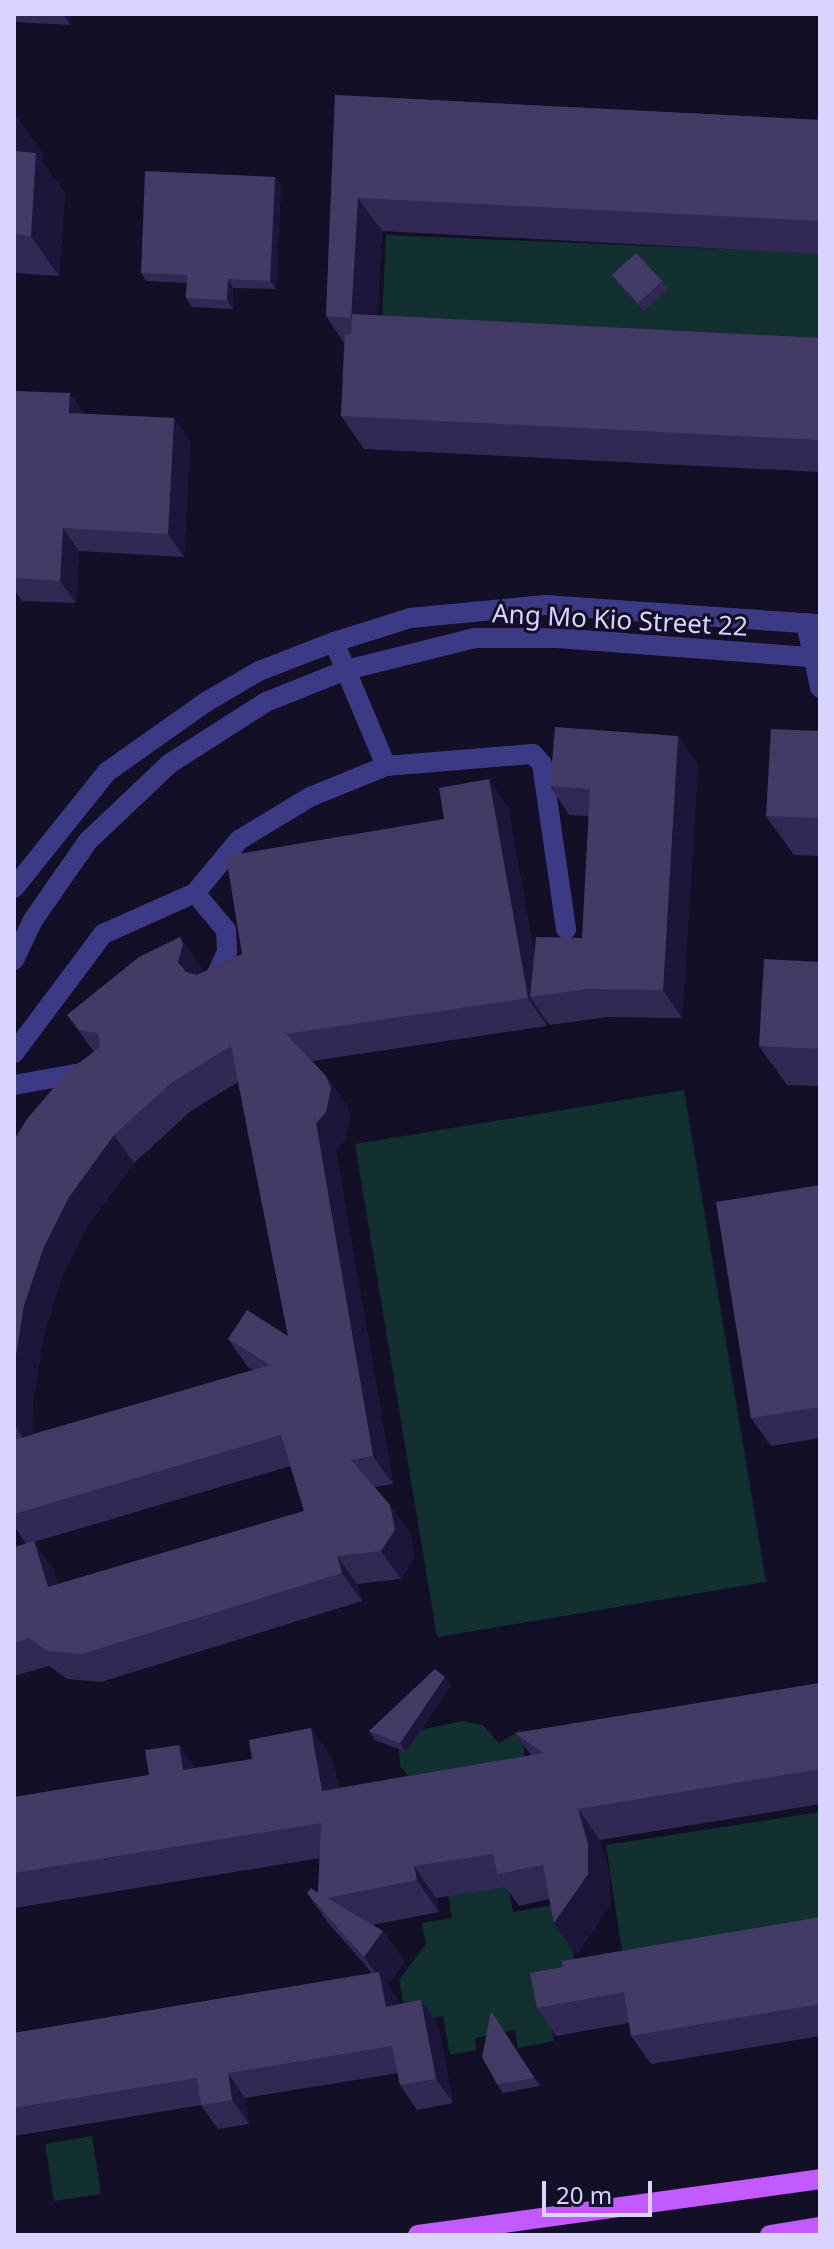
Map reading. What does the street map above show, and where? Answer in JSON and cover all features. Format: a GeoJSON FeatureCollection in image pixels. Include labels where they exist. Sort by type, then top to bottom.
{"type":"FeatureCollection","features":[{"type":"Feature","properties":{"kind":"main road"},"geometry":{"type":"LineString","coordinates":[[418,2235],[468,2231],[820,2179]]}},
{"type":"Feature","properties":{"kind":"main road"},"geometry":{"type":"LineString","coordinates":[[770,2235],[820,2227]]}},
{"type":"Feature","properties":{"kind":"street","name":"Ang Mo Kio Street 22"},"geometry":{"type":"LineString","coordinates":[[14,888],[107,772],[206,702],[259,671],[334,642],[410,618],[545,605],[813,624]]}},
{"type":"Feature","properties":{"kind":"street"},"geometry":{"type":"LineString","coordinates":[[813,624],[820,687]]}},
{"type":"Feature","properties":{"kind":"street","name":"Ang Mo Kio Street 22"},"geometry":{"type":"LineString","coordinates":[[14,960],[33,920],[88,841],[169,764],[266,702],[346,670],[475,638],[557,638],[815,658]]}},
{"type":"Feature","properties":{"kind":"street"},"geometry":{"type":"LineString","coordinates":[[334,642],[386,766]]}},
{"type":"Feature","properties":{"kind":"street"},"geometry":{"type":"LineString","coordinates":[[14,1053],[103,934],[195,893],[239,840],[310,797],[386,766],[533,754],[542,764],[566,929]]}},
{"type":"Feature","properties":{"kind":"street"},"geometry":{"type":"LineString","coordinates":[[195,893],[226,930],[227,952],[210,988]]}},
{"type":"Feature","properties":{"kind":"street"},"geometry":{"type":"LineString","coordinates":[[14,1085],[108,1070]]}},
{"type":"Feature","properties":{"kind":"green space"},"geometry":{"type":"Polygon","coordinates":[[[386,235],[820,253],[820,342],[382,323],[386,235]]]}},
{"type":"Feature","properties":{"kind":"green space"},"geometry":{"type":"Polygon","coordinates":[[[684,1090],[766,1582],[437,1637],[355,1144],[684,1090]]]}},
{"type":"Feature","properties":{"kind":"green space"},"geometry":{"type":"Polygon","coordinates":[[[462,1721],[483,1725],[499,1743],[521,1730],[527,1769],[412,1781],[400,1766],[399,1747],[420,1730],[462,1721]]]}},
{"type":"Feature","properties":{"kind":"green space"},"geometry":{"type":"Polygon","coordinates":[[[820,1812],[820,1919],[622,1951],[606,1845],[820,1812]]]}},
{"type":"Feature","properties":{"kind":"green space"},"geometry":{"type":"Polygon","coordinates":[[[507,1879],[513,1912],[564,1903],[580,1991],[546,1997],[554,2041],[518,2048],[515,2030],[475,2038],[476,2050],[450,2055],[443,2016],[407,2022],[399,1980],[426,1944],[422,1923],[452,1918],[447,1889],[507,1879]]]}},
{"type":"Feature","properties":{"kind":"green space"},"geometry":{"type":"Polygon","coordinates":[[[92,2136],[101,2194],[54,2201],[45,2144],[92,2136]]]}},
{"type":"Feature","properties":{"kind":"building"},"geometry":{"type":"Polygon","coordinates":[[[335,95],[820,120],[820,221],[358,198],[351,318],[326,316],[335,95]]]}},
{"type":"Feature","properties":{"kind":"building"},"geometry":{"type":"Polygon","coordinates":[[[14,151],[36,153],[31,236],[14,234],[14,151]]]}},
{"type":"Feature","properties":{"kind":"building"},"geometry":{"type":"Polygon","coordinates":[[[145,171],[275,177],[270,281],[228,279],[227,300],[186,298],[187,275],[141,273],[145,171]]]}},
{"type":"Feature","properties":{"kind":"building"},"geometry":{"type":"Polygon","coordinates":[[[636,253],[662,281],[638,303],[612,275],[636,253]]]}},
{"type":"Feature","properties":{"kind":"building"},"geometry":{"type":"Polygon","coordinates":[[[352,314],[820,338],[820,440],[341,416],[345,335],[351,335],[352,314]]]}},
{"type":"Feature","properties":{"kind":"building"},"geometry":{"type":"Polygon","coordinates":[[[16,391],[70,393],[69,413],[174,418],[168,534],[63,528],[60,581],[14,578],[16,391]]]}},
{"type":"Feature","properties":{"kind":"building"},"geometry":{"type":"Polygon","coordinates":[[[555,727],[678,736],[663,990],[587,989],[530,997],[536,937],[582,938],[590,789],[550,786],[555,727]]]}},
{"type":"Feature","properties":{"kind":"building"},"geometry":{"type":"Polygon","coordinates":[[[771,729],[820,731],[820,818],[766,816],[771,729]]]}},
{"type":"Feature","properties":{"kind":"building"},"geometry":{"type":"Polygon","coordinates":[[[489,779],[528,998],[286,1034],[326,1076],[331,1088],[326,1112],[316,1123],[373,1456],[351,1460],[390,1505],[395,1530],[381,1551],[337,1556],[342,1573],[82,1654],[48,1651],[29,1638],[14,1643],[14,1547],[34,1541],[48,1587],[304,1511],[281,1435],[14,1514],[14,1440],[270,1365],[228,1339],[247,1310],[288,1336],[231,1046],[171,1083],[114,1135],[69,1197],[43,1249],[24,1305],[14,1368],[14,1140],[27,1119],[67,1072],[100,1047],[98,1033],[79,1030],[67,1015],[139,957],[180,937],[183,944],[178,962],[186,972],[197,975],[242,954],[226,856],[444,819],[439,788],[489,779]]]}},
{"type":"Feature","properties":{"kind":"building"},"geometry":{"type":"Polygon","coordinates":[[[764,959],[820,962],[820,1049],[759,1046],[764,959]]]}},
{"type":"Feature","properties":{"kind":"building"},"geometry":{"type":"Polygon","coordinates":[[[820,1185],[820,1407],[751,1418],[716,1202],[820,1185]]]}},
{"type":"Feature","properties":{"kind":"building"},"geometry":{"type":"Polygon","coordinates":[[[435,1669],[445,1677],[400,1743],[369,1731],[435,1669]]]}},
{"type":"Feature","properties":{"kind":"building"},"geometry":{"type":"Polygon","coordinates":[[[820,1683],[820,1769],[578,1809],[588,1844],[588,1874],[554,1923],[543,1865],[497,1874],[493,1854],[414,1866],[417,1880],[327,1898],[383,1931],[364,1957],[307,1893],[311,1888],[318,1893],[321,1823],[14,1873],[14,1797],[149,1775],[145,1750],[179,1745],[183,1770],[252,1759],[249,1740],[311,1728],[322,1791],[544,1753],[515,1733],[820,1683]]]}},
{"type":"Feature","properties":{"kind":"building"},"geometry":{"type":"Polygon","coordinates":[[[820,1917],[820,2004],[631,2036],[624,1992],[537,2008],[530,1973],[563,1967],[562,1961],[820,1917]]]}},
{"type":"Feature","properties":{"kind":"building"},"geometry":{"type":"Polygon","coordinates":[[[379,1972],[386,2007],[421,2000],[436,2079],[400,2085],[392,2046],[228,2073],[232,2100],[201,2105],[197,2078],[14,2108],[14,2033],[379,1972]]]}},
{"type":"Feature","properties":{"kind":"building"},"geometry":{"type":"Polygon","coordinates":[[[491,2011],[534,2078],[497,2084],[482,2057],[491,2011]]]}}]}
